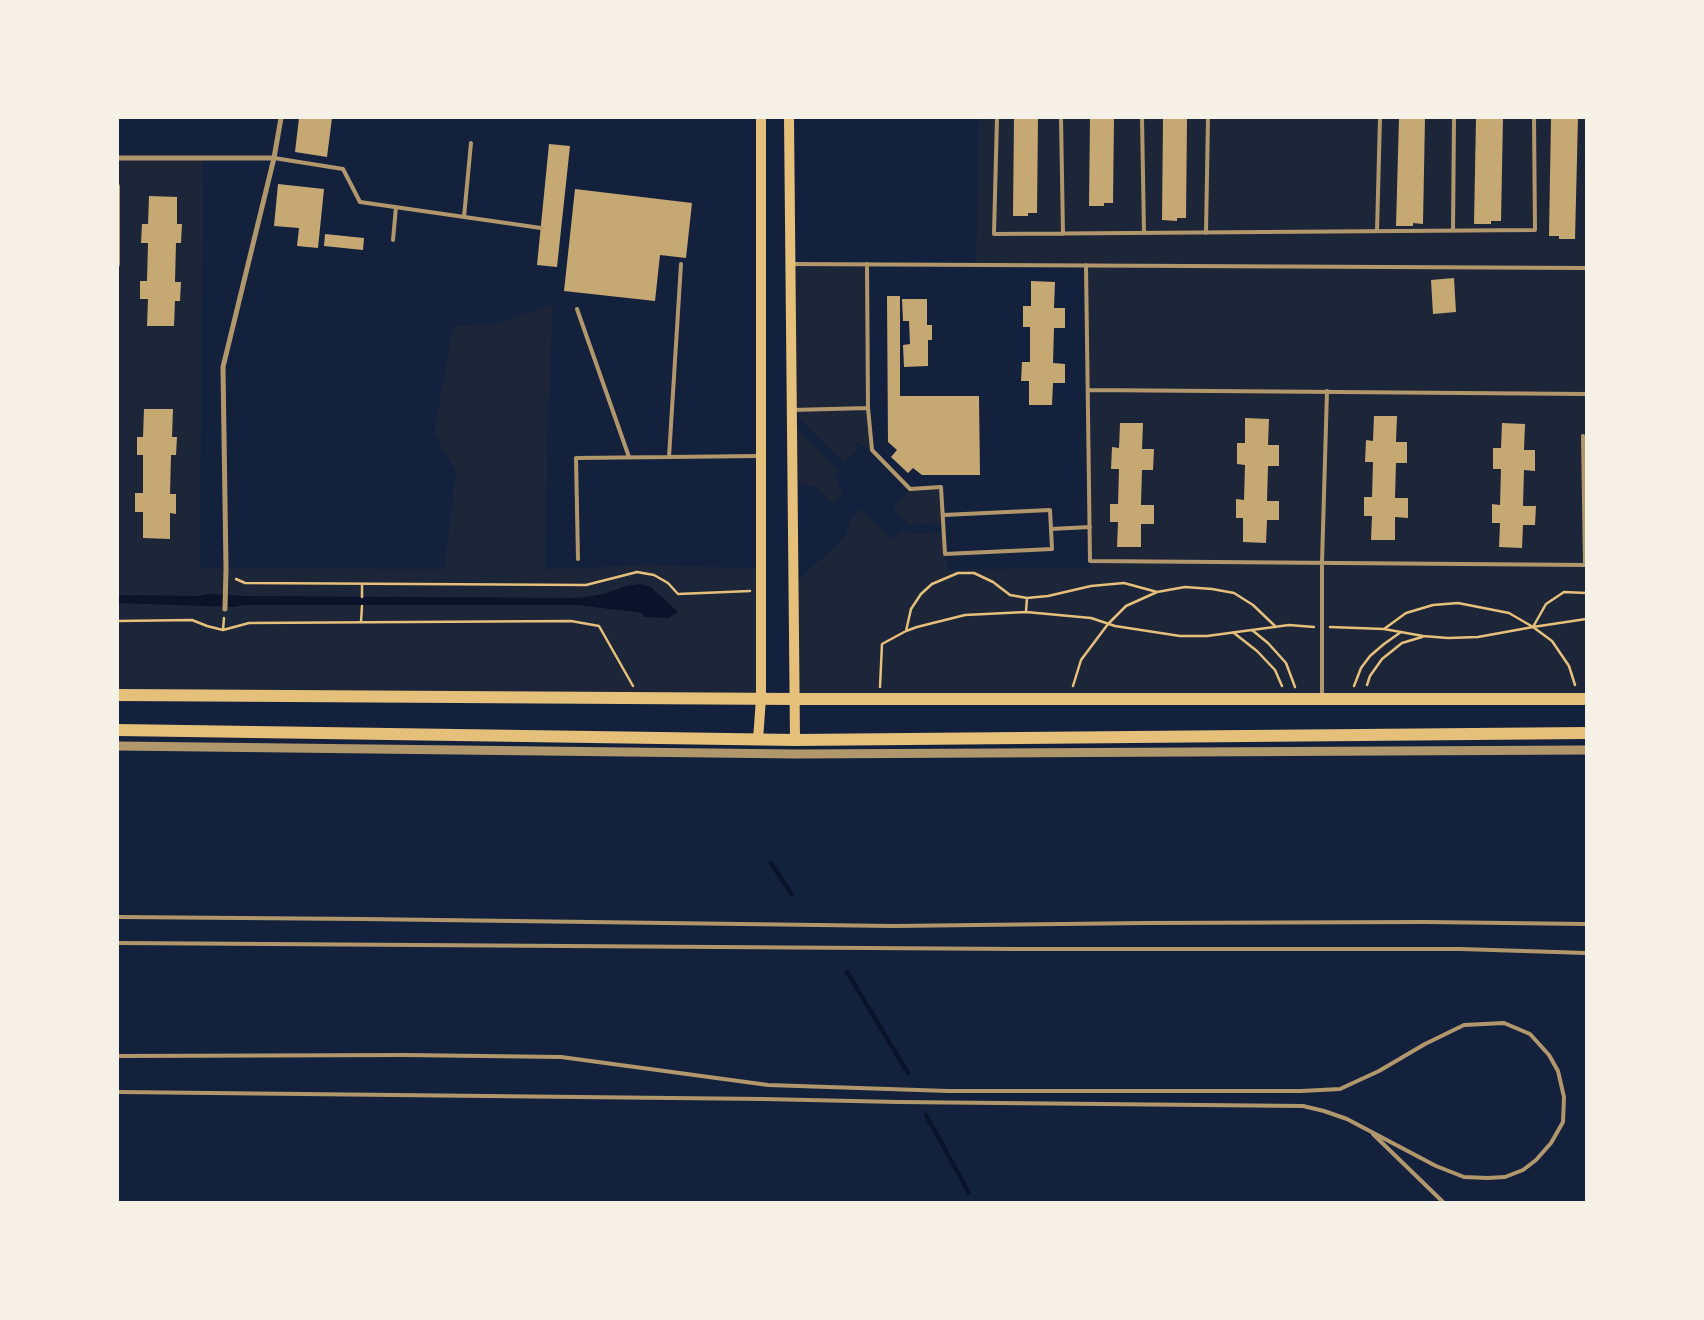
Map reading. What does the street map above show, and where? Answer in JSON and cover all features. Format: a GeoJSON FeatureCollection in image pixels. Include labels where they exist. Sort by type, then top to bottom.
{"type":"FeatureCollection","features":[{"type":"Feature","properties":{"kind":"main road"},"geometry":{"type":"LineString","coordinates":[[758,740],[761,698],[762,118]]}},
{"type":"Feature","properties":{"kind":"main road"},"geometry":{"type":"LineString","coordinates":[[789,118],[795,740]]}},
{"type":"Feature","properties":{"kind":"main road"},"geometry":{"type":"LineString","coordinates":[[118,695],[794,699],[1583,699]]}},
{"type":"Feature","properties":{"kind":"main road"},"geometry":{"type":"LineString","coordinates":[[118,730],[758,740],[1586,732]]}},
{"type":"Feature","properties":{"kind":"street"},"geometry":{"type":"LineString","coordinates":[[225,610],[223,367],[274,158],[281,118]]}},
{"type":"Feature","properties":{"kind":"street"},"geometry":{"type":"LineString","coordinates":[[118,158],[274,158]]}},
{"type":"Feature","properties":{"kind":"street"},"geometry":{"type":"LineString","coordinates":[[737,754],[738,739]]}},
{"type":"Feature","properties":{"kind":"street"},"geometry":{"type":"LineString","coordinates":[[118,746],[737,754],[1586,750]]}},
{"type":"Feature","properties":{"kind":"lane"},"geometry":{"type":"LineString","coordinates":[[997,118],[994,234],[1535,230],[1534,118]]}},
{"type":"Feature","properties":{"kind":"lane"},"geometry":{"type":"LineString","coordinates":[[1061,118],[1063,234]]}},
{"type":"Feature","properties":{"kind":"lane"},"geometry":{"type":"LineString","coordinates":[[1142,118],[1144,233]]}},
{"type":"Feature","properties":{"kind":"lane"},"geometry":{"type":"LineString","coordinates":[[1206,233],[1208,118]]}},
{"type":"Feature","properties":{"kind":"lane"},"geometry":{"type":"LineString","coordinates":[[1377,231],[1380,118]]}},
{"type":"Feature","properties":{"kind":"lane"},"geometry":{"type":"LineString","coordinates":[[1453,231],[1454,118]]}},
{"type":"Feature","properties":{"kind":"lane"},"geometry":{"type":"LineString","coordinates":[[464,217],[471,143]]}},
{"type":"Feature","properties":{"kind":"lane"},"geometry":{"type":"LineString","coordinates":[[274,158],[343,169],[360,202],[540,228]]}},
{"type":"Feature","properties":{"kind":"lane"},"geometry":{"type":"LineString","coordinates":[[118,186],[118,265]]}},
{"type":"Feature","properties":{"kind":"lane"},"geometry":{"type":"LineString","coordinates":[[393,240],[396,207]]}},
{"type":"Feature","properties":{"kind":"lane"},"geometry":{"type":"LineString","coordinates":[[669,457],[681,264]]}},
{"type":"Feature","properties":{"kind":"lane"},"geometry":{"type":"LineString","coordinates":[[790,264],[1586,268]]}},
{"type":"Feature","properties":{"kind":"lane"},"geometry":{"type":"LineString","coordinates":[[867,264],[868,408],[872,450],[910,489],[941,487],[945,554],[1052,549],[1050,510],[943,515]]}},
{"type":"Feature","properties":{"kind":"lane"},"geometry":{"type":"LineString","coordinates":[[1086,265],[1090,561],[1586,565],[1582,436]]}},
{"type":"Feature","properties":{"kind":"lane"},"geometry":{"type":"LineString","coordinates":[[578,309],[629,457]]}},
{"type":"Feature","properties":{"kind":"lane"},"geometry":{"type":"LineString","coordinates":[[1088,390],[1586,394]]}},
{"type":"Feature","properties":{"kind":"lane"},"geometry":{"type":"LineString","coordinates":[[1322,699],[1322,563],[1326,391]]}},
{"type":"Feature","properties":{"kind":"lane"},"geometry":{"type":"LineString","coordinates":[[792,410],[868,408]]}},
{"type":"Feature","properties":{"kind":"lane"},"geometry":{"type":"LineString","coordinates":[[578,559],[576,458],[761,456]]}},
{"type":"Feature","properties":{"kind":"lane"},"geometry":{"type":"LineString","coordinates":[[1051,529],[1090,527]]}},
{"type":"Feature","properties":{"kind":"lane"},"geometry":{"type":"LineString","coordinates":[[118,917],[893,926],[1425,922],[1586,924]]}},
{"type":"Feature","properties":{"kind":"lane"},"geometry":{"type":"LineString","coordinates":[[118,943],[1461,949],[1586,953]]}},
{"type":"Feature","properties":{"kind":"lane"},"geometry":{"type":"LineString","coordinates":[[118,1056],[405,1054],[561,1057],[768,1085],[948,1091],[1301,1091],[1340,1089],[1379,1071],[1425,1044],[1464,1025],[1504,1023],[1530,1034],[1549,1055],[1558,1071],[1564,1097],[1563,1122],[1552,1143],[1536,1160],[1523,1170],[1505,1177],[1487,1178],[1464,1177],[1436,1166],[1347,1119],[1303,1106],[118,1092]]}},
{"type":"Feature","properties":{"kind":"lane"},"geometry":{"type":"LineString","coordinates":[[1370,1130],[1443,1202]]}},
{"type":"Feature","properties":{"kind":"path"},"geometry":{"type":"LineString","coordinates":[[226,574],[244,584],[586,585],[637,572],[654,575],[668,583],[678,594],[761,590]]}},
{"type":"Feature","properties":{"kind":"path"},"geometry":{"type":"LineString","coordinates":[[906,631],[911,609],[921,594],[932,584],[958,573],[974,574],[993,582],[1010,595],[1027,598],[1048,596],[1090,586],[1124,583],[1157,592]]}},
{"type":"Feature","properties":{"kind":"path"},"geometry":{"type":"LineString","coordinates":[[362,584],[362,597]]}},
{"type":"Feature","properties":{"kind":"path"},"geometry":{"type":"LineString","coordinates":[[1070,699],[1081,660],[1108,624],[1126,606],[1157,592],[1185,588],[1212,589],[1234,593],[1254,605],[1276,627]]}},
{"type":"Feature","properties":{"kind":"path"},"geometry":{"type":"LineString","coordinates":[[1533,627],[1546,604],[1564,592],[1586,593]]}},
{"type":"Feature","properties":{"kind":"path"},"geometry":{"type":"LineString","coordinates":[[1026,612],[1027,598]]}},
{"type":"Feature","properties":{"kind":"path"},"geometry":{"type":"LineString","coordinates":[[1384,628],[1406,613],[1433,605],[1458,603],[1509,613],[1552,641],[1570,666],[1583,699]]}},
{"type":"Feature","properties":{"kind":"path"},"geometry":{"type":"LineString","coordinates":[[361,622],[362,606]]}},
{"type":"Feature","properties":{"kind":"path"},"geometry":{"type":"LineString","coordinates":[[880,699],[882,644],[906,631],[966,615],[1026,612],[1091,618],[1108,624],[1180,636],[1207,636],[1289,626],[1384,628],[1423,636],[1478,637],[1586,619]]}},
{"type":"Feature","properties":{"kind":"path"},"geometry":{"type":"LineString","coordinates":[[118,621],[192,620],[223,630],[249,623],[571,622],[599,626],[640,698]]}},
{"type":"Feature","properties":{"kind":"path"},"geometry":{"type":"LineString","coordinates":[[1252,630],[1268,643],[1286,663],[1293,699]]}},
{"type":"Feature","properties":{"kind":"path"},"geometry":{"type":"LineString","coordinates":[[1356,699],[1361,668],[1384,644],[1401,632]]}},
{"type":"Feature","properties":{"kind":"path"},"geometry":{"type":"LineString","coordinates":[[1234,633],[1257,651],[1275,670],[1293,699]]}},
{"type":"Feature","properties":{"kind":"path"},"geometry":{"type":"LineString","coordinates":[[1356,699],[1382,659],[1402,643],[1423,636]]}},
{"type":"Feature","properties":{"kind":"shaded area"},"geometry":{"type":"Polygon","coordinates":[[[979,118],[1586,118],[1586,699],[794,699],[793,585],[846,536],[850,520],[861,509],[893,540],[901,531],[911,534],[944,532],[947,570],[1090,567],[1086,265],[976,265],[979,118]]]}},
{"type":"Feature","properties":{"kind":"shaded area"},"geometry":{"type":"Polygon","coordinates":[[[118,158],[203,158],[200,568],[444,569],[456,472],[434,433],[453,326],[496,324],[553,305],[547,442],[545,569],[647,565],[761,568],[761,698],[118,695],[118,158]]]}},
{"type":"Feature","properties":{"kind":"shaded area"},"geometry":{"type":"Polygon","coordinates":[[[790,264],[867,264],[868,408],[872,450],[856,442],[856,452],[843,463],[792,410],[790,264]]]}},
{"type":"Feature","properties":{"kind":"shaded area"},"geometry":{"type":"Polygon","coordinates":[[[792,424],[837,469],[835,476],[837,484],[844,493],[834,504],[815,486],[792,483],[792,424]]]}},
{"type":"Feature","properties":{"kind":"shaded area"},"geometry":{"type":"Polygon","coordinates":[[[941,487],[943,523],[911,525],[893,509],[910,489],[941,487]]]}},
{"type":"Feature","properties":{"kind":"shaded area"},"geometry":{"type":"Polygon","coordinates":[[[641,584],[651,587],[678,612],[669,618],[643,617],[643,613],[577,605],[245,605],[233,607],[118,603],[118,595],[197,596],[208,594],[246,596],[578,598],[604,594],[626,586],[641,584]]]}},
{"type":"Feature","properties":{"kind":"building"},"geometry":{"type":"Polygon","coordinates":[[[299,118],[332,118],[327,157],[295,152],[299,118]]]}},
{"type":"Feature","properties":{"kind":"building"},"geometry":{"type":"Polygon","coordinates":[[[1014,118],[1038,118],[1037,213],[1028,213],[1028,216],[1013,216],[1014,118]]]}},
{"type":"Feature","properties":{"kind":"building"},"geometry":{"type":"Polygon","coordinates":[[[1090,118],[1114,118],[1113,203],[1104,203],[1104,206],[1089,206],[1090,118]]]}},
{"type":"Feature","properties":{"kind":"building"},"geometry":{"type":"Polygon","coordinates":[[[1163,118],[1187,118],[1186,218],[1177,218],[1177,221],[1162,220],[1163,118]]]}},
{"type":"Feature","properties":{"kind":"building"},"geometry":{"type":"Polygon","coordinates":[[[1399,118],[1425,118],[1423,224],[1413,223],[1413,226],[1396,226],[1399,118]]]}},
{"type":"Feature","properties":{"kind":"building"},"geometry":{"type":"Polygon","coordinates":[[[1476,118],[1503,118],[1501,221],[1491,221],[1491,224],[1474,224],[1476,118]]]}},
{"type":"Feature","properties":{"kind":"building"},"geometry":{"type":"Polygon","coordinates":[[[1551,118],[1578,118],[1575,239],[1559,239],[1559,236],[1549,236],[1551,118]]]}},
{"type":"Feature","properties":{"kind":"building"},"geometry":{"type":"Polygon","coordinates":[[[549,144],[570,146],[557,267],[537,265],[549,144]]]}},
{"type":"Feature","properties":{"kind":"building"},"geometry":{"type":"Polygon","coordinates":[[[278,184],[324,189],[318,248],[297,246],[299,228],[274,226],[278,184]]]}},
{"type":"Feature","properties":{"kind":"building"},"geometry":{"type":"Polygon","coordinates":[[[575,189],[692,203],[686,258],[660,255],[655,301],[564,291],[575,189]]]}},
{"type":"Feature","properties":{"kind":"building"},"geometry":{"type":"Polygon","coordinates":[[[149,196],[177,197],[177,224],[182,224],[181,243],[176,243],[175,282],[181,282],[180,301],[175,301],[174,326],[147,326],[148,299],[140,299],[140,281],[147,281],[148,243],[141,243],[142,224],[148,224],[149,196]]]}},
{"type":"Feature","properties":{"kind":"building"},"geometry":{"type":"Polygon","coordinates":[[[325,234],[364,238],[363,250],[324,246],[325,234]]]}},
{"type":"Feature","properties":{"kind":"building"},"geometry":{"type":"Polygon","coordinates":[[[1454,278],[1456,312],[1433,314],[1431,280],[1454,278]]]}},
{"type":"Feature","properties":{"kind":"building"},"geometry":{"type":"Polygon","coordinates":[[[1031,281],[1055,282],[1054,308],[1065,308],[1065,328],[1054,328],[1053,363],[1065,364],[1065,383],[1053,383],[1052,405],[1029,405],[1029,381],[1021,381],[1022,362],[1030,362],[1030,327],[1023,327],[1023,306],[1031,306],[1031,281]]]}},
{"type":"Feature","properties":{"kind":"building"},"geometry":{"type":"Polygon","coordinates":[[[887,296],[900,296],[900,396],[979,396],[980,475],[922,475],[913,468],[908,473],[891,457],[897,450],[888,442],[887,296]]]}},
{"type":"Feature","properties":{"kind":"building"},"geometry":{"type":"Polygon","coordinates":[[[902,299],[927,299],[927,325],[932,325],[932,340],[928,340],[928,366],[904,367],[903,345],[910,344],[909,321],[903,321],[902,299]]]}},
{"type":"Feature","properties":{"kind":"building"},"geometry":{"type":"Polygon","coordinates":[[[144,409],[173,409],[172,437],[177,437],[176,455],[171,455],[170,494],[176,494],[176,514],[170,513],[170,539],[143,538],[143,512],[135,512],[135,493],[143,493],[143,455],[137,455],[137,437],[143,437],[144,409]]]}},
{"type":"Feature","properties":{"kind":"building"},"geometry":{"type":"Polygon","coordinates":[[[1374,416],[1397,416],[1396,442],[1407,442],[1407,463],[1396,463],[1395,498],[1408,498],[1408,518],[1395,517],[1395,540],[1371,540],[1372,516],[1364,516],[1364,497],[1372,497],[1373,462],[1365,462],[1366,440],[1373,441],[1374,416]]]}},
{"type":"Feature","properties":{"kind":"building"},"geometry":{"type":"Polygon","coordinates":[[[1245,418],[1269,419],[1268,445],[1279,445],[1279,466],[1268,466],[1267,501],[1279,501],[1279,520],[1267,520],[1266,543],[1243,542],[1243,518],[1236,518],[1236,499],[1244,500],[1245,465],[1237,464],[1237,443],[1245,443],[1245,418]]]}},
{"type":"Feature","properties":{"kind":"building"},"geometry":{"type":"Polygon","coordinates":[[[1120,423],[1143,423],[1142,449],[1154,449],[1153,470],[1142,470],[1141,505],[1154,505],[1154,524],[1141,524],[1141,547],[1117,547],[1118,522],[1110,522],[1110,504],[1118,504],[1119,469],[1111,469],[1112,447],[1119,448],[1120,423]]]}},
{"type":"Feature","properties":{"kind":"building"},"geometry":{"type":"Polygon","coordinates":[[[1502,423],[1525,424],[1524,450],[1535,450],[1535,471],[1524,470],[1523,506],[1536,506],[1535,525],[1523,525],[1522,548],[1499,547],[1500,523],[1492,523],[1492,504],[1500,505],[1501,469],[1493,469],[1493,448],[1501,448],[1502,423]]]}},
{"type":"Feature","properties":{"kind":"waterway"},"geometry":{"type":"LineString","coordinates":[[771,863],[792,895]]}},
{"type":"Feature","properties":{"kind":"waterway"},"geometry":{"type":"LineString","coordinates":[[847,972],[908,1073]]}},
{"type":"Feature","properties":{"kind":"waterway"},"geometry":{"type":"LineString","coordinates":[[926,1115],[969,1193]]}}]}
